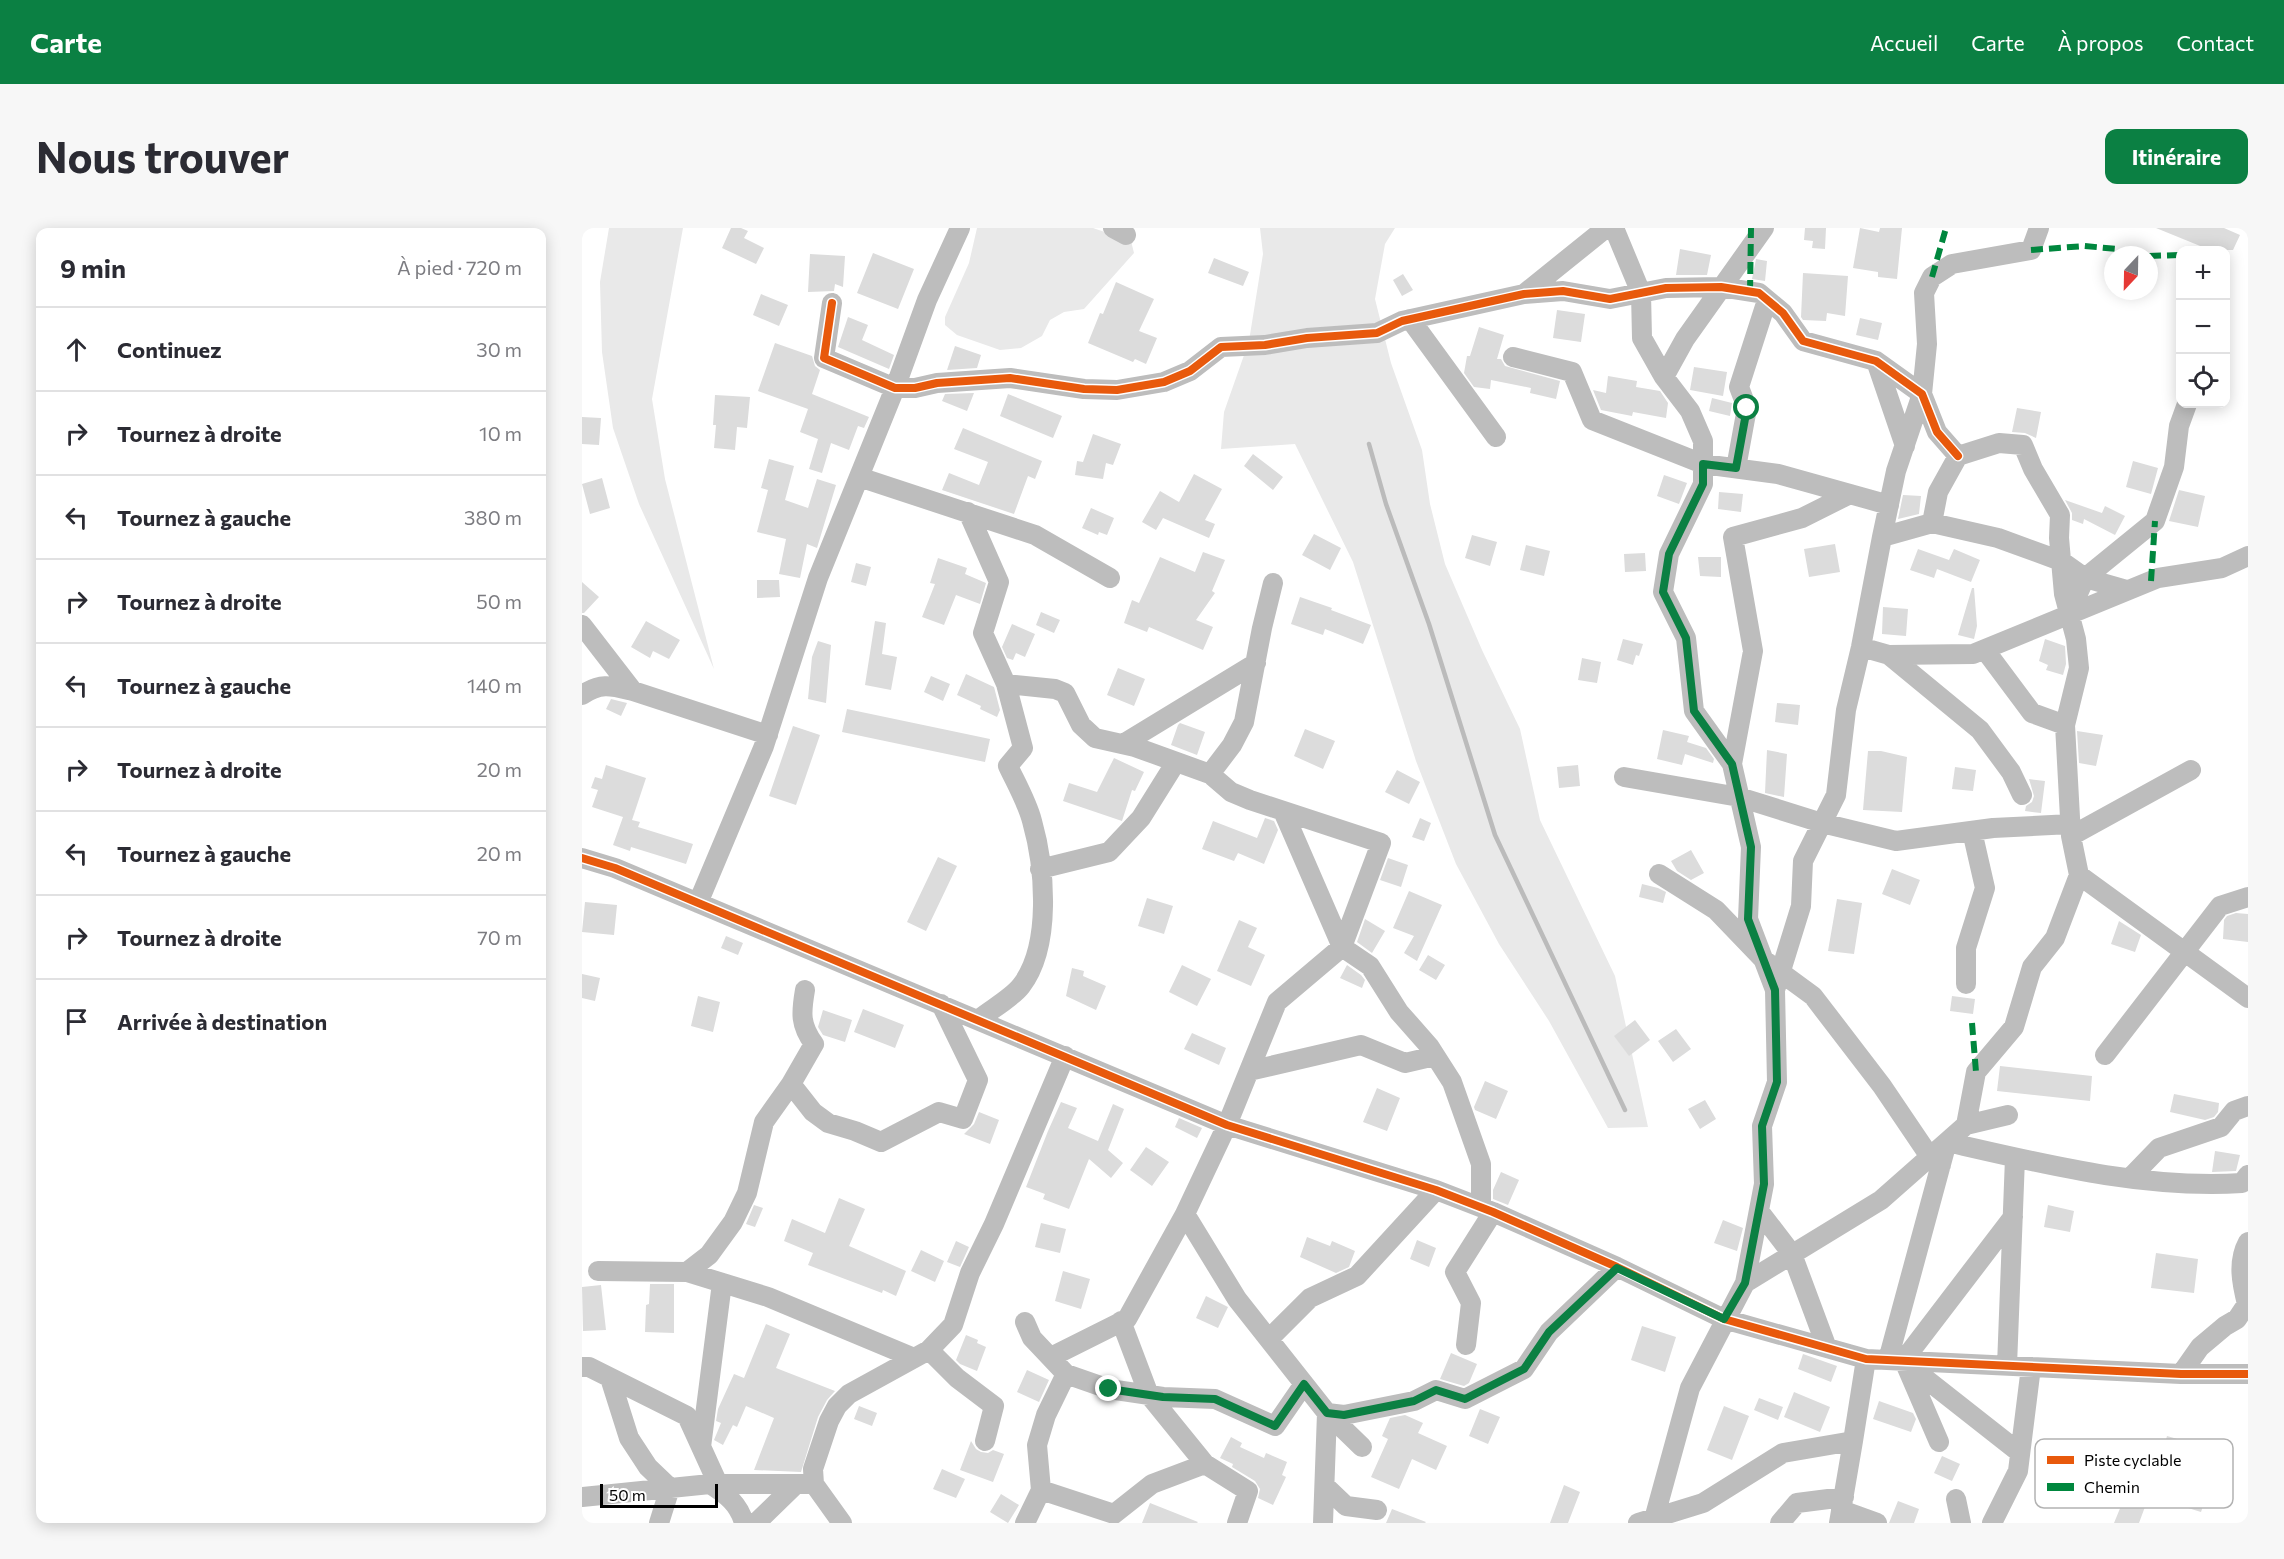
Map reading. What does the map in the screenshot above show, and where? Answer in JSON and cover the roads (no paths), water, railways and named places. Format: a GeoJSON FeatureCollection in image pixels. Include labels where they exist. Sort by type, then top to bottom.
{"type":"FeatureCollection","features":[{"type":"Feature","properties":{"kind":"street"},"geometry":{"type":"LineString","coordinates":[[698,903],[768,735],[818,578],[895,388],[927,300],[960,228]]}},
{"type":"Feature","properties":{"kind":"street"},"geometry":{"type":"LineString","coordinates":[[1524,294],[1606,228]]}},
{"type":"Feature","properties":{"kind":"street"},"geometry":{"type":"LineString","coordinates":[[1614,228],[1641,293],[1642,338],[1664,377],[1690,411],[1703,441],[1703,484],[1669,554],[1663,592],[1686,638],[1694,711],[1732,764]]}},
{"type":"Feature","properties":{"kind":"street"},"geometry":{"type":"LineString","coordinates":[[1664,377],[1685,339],[1764,228]]}},
{"type":"Feature","properties":{"kind":"street"},"geometry":{"type":"LineString","coordinates":[[1643,1522],[1690,1388],[1724,1319],[1745,1283],[1764,1184],[1762,1126],[1777,1082],[1778,981],[1801,906],[1803,861],[1836,795],[1846,710],[1896,471],[1922,394],[1927,344],[1924,293],[1932,277],[1952,264],[2031,250],[2039,228]]}},
{"type":"Feature","properties":{"kind":"street"},"geometry":{"type":"LineString","coordinates":[[831,303],[824,358],[895,388],[1010,378],[1084,389],[1117,390],[1164,382],[1190,371],[1221,346],[1265,345],[1307,338],[1377,333],[1410,319],[1524,294],[1563,291],[1610,299],[1666,288],[1721,287],[1759,293],[1783,313],[1803,341],[1876,362],[1922,394],[1937,432],[1958,456]]}},
{"type":"Feature","properties":{"kind":"street"},"geometry":{"type":"LineString","coordinates":[[1736,468],[1747,408],[1739,387],[1767,300]]}},
{"type":"Feature","properties":{"kind":"street"},"geometry":{"type":"LineString","coordinates":[[1410,319],[1496,437]]}},
{"type":"Feature","properties":{"kind":"street"},"geometry":{"type":"LineString","coordinates":[[1513,357],[1572,372],[1592,420],[1703,464],[1778,474],[1889,505]]}},
{"type":"Feature","properties":{"kind":"street"},"geometry":{"type":"LineString","coordinates":[[1876,362],[1905,446]]}},
{"type":"Feature","properties":{"kind":"street"},"geometry":{"type":"LineString","coordinates":[[2069,613],[2085,578],[2156,521],[2174,467],[2179,426],[2186,408]]}},
{"type":"Feature","properties":{"kind":"street"},"geometry":{"type":"LineString","coordinates":[[1932,523],[1938,492],[1958,456],[1999,443],[2022,444],[2033,469],[2060,515],[2064,594],[2076,639],[2079,668],[2065,725],[2071,830],[2079,875],[2055,938],[2032,967],[2014,1027],[1976,1072],[1966,1125]]}},
{"type":"Feature","properties":{"kind":"street"},"geometry":{"type":"LineString","coordinates":[[859,477],[1035,535],[1110,578]]}},
{"type":"Feature","properties":{"kind":"street"},"geometry":{"type":"LineString","coordinates":[[1764,960],[1748,919],[1751,847],[1732,764],[1753,651],[1733,537],[1802,518],[1850,494]]}},
{"type":"Feature","properties":{"kind":"street"},"geometry":{"type":"LineString","coordinates":[[968,512],[999,582],[983,633],[1006,684],[1023,748],[1008,766],[1032,819],[1045,896],[1039,944],[1033,966],[1021,987],[978,1020]]}},
{"type":"Feature","properties":{"kind":"street"},"geometry":{"type":"LineString","coordinates":[[1882,537],[1932,523],[1998,538],[2061,561],[2085,578],[2127,590]]}},
{"type":"Feature","properties":{"kind":"street"},"geometry":{"type":"LineString","coordinates":[[1861,647],[1889,655],[1973,654],[2158,578],[2222,568],[2248,556]]}},
{"type":"Feature","properties":{"kind":"street"},"geometry":{"type":"LineString","coordinates":[[1210,774],[1232,746],[1244,722],[1273,583]]}},
{"type":"Feature","properties":{"kind":"street"},"geometry":{"type":"LineString","coordinates":[[582,625],[633,691]]}},
{"type":"Feature","properties":{"kind":"street"},"geometry":{"type":"LineString","coordinates":[[1985,650],[2032,714],[2065,725]]}},
{"type":"Feature","properties":{"kind":"street"},"geometry":{"type":"LineString","coordinates":[[1889,655],[1980,730],[2011,772],[2022,795]]}},
{"type":"Feature","properties":{"kind":"street"},"geometry":{"type":"LineString","coordinates":[[1123,744],[1256,663]]}},
{"type":"Feature","properties":{"kind":"street"},"geometry":{"type":"LineString","coordinates":[[1006,684],[1055,689],[1065,693],[1081,725],[1095,738],[1123,744],[1210,774],[1231,792],[1381,843],[1342,947],[1277,1002],[1227,1125],[1185,1214],[1127,1319],[1051,1357]]}},
{"type":"Feature","properties":{"kind":"street"},"geometry":{"type":"LineString","coordinates":[[582,695],[594,687],[611,686],[768,735]]}},
{"type":"Feature","properties":{"kind":"street"},"geometry":{"type":"LineString","coordinates":[[1040,869],[1109,852],[1141,818],[1176,762]]}},
{"type":"Feature","properties":{"kind":"street"},"geometry":{"type":"LineString","coordinates":[[1624,777],[1739,797],[1822,823],[1896,841],[1972,831],[2071,830],[2191,770]]}},
{"type":"Feature","properties":{"kind":"street"},"geometry":{"type":"LineString","coordinates":[[1283,811],[1342,947],[1370,966],[1399,1012],[1435,1056],[1452,1082],[1480,1164],[1487,1209],[1455,1272],[1471,1303],[1466,1345]]}},
{"type":"Feature","properties":{"kind":"street"},"geometry":{"type":"LineString","coordinates":[[1966,984],[1966,948],[1985,888],[1972,831]]}},
{"type":"Feature","properties":{"kind":"street"},"geometry":{"type":"LineString","coordinates":[[582,858],[615,868],[1227,1125],[1436,1190],[1487,1209],[1724,1319],[1866,1359],[2181,1374],[2248,1374]]}},
{"type":"Feature","properties":{"kind":"street"},"geometry":{"type":"LineString","coordinates":[[1659,874],[1716,910],[1764,960],[1778,981],[1812,996],[1882,1086],[1935,1161]]}},
{"type":"Feature","properties":{"kind":"street"},"geometry":{"type":"LineString","coordinates":[[2079,875],[2248,998]]}},
{"type":"Feature","properties":{"kind":"street"},"geometry":{"type":"LineString","coordinates":[[2104,1055],[2220,906],[2248,897]]}},
{"type":"Feature","properties":{"kind":"street"},"geometry":{"type":"LineString","coordinates":[[687,1272],[710,1255],[733,1222],[747,1193],[764,1122],[791,1084],[814,1044],[804,1030],[802,1009],[805,990]]}},
{"type":"Feature","properties":{"kind":"street"},"geometry":{"type":"LineString","coordinates":[[791,1084],[813,1112],[828,1123],[881,1142],[939,1112],[963,1119],[978,1080],[941,1004]]}},
{"type":"Feature","properties":{"kind":"street"},"geometry":{"type":"LineString","coordinates":[[1249,1071],[1361,1045],[1405,1063],[1435,1056]]}},
{"type":"Feature","properties":{"kind":"street"},"geometry":{"type":"LineString","coordinates":[[756,1523],[805,1484],[813,1469],[829,1421],[837,1406],[849,1394],[922,1354],[945,1335],[958,1315],[970,1273],[994,1224],[1065,1056]]}},
{"type":"Feature","properties":{"kind":"street"},"geometry":{"type":"LineString","coordinates":[[2130,1178],[2159,1148],[2221,1127],[2234,1111],[2248,1107]]}},
{"type":"Feature","properties":{"kind":"street"},"geometry":{"type":"LineString","coordinates":[[1939,1442],[1896,1360],[1935,1161],[1947,1142],[1966,1125],[2008,1115]]}},
{"type":"Feature","properties":{"kind":"street"},"geometry":{"type":"LineString","coordinates":[[1947,1142],[2080,1172],[2130,1178],[2198,1185],[2242,1183],[2248,1175]]}},
{"type":"Feature","properties":{"kind":"street"},"geometry":{"type":"LineString","coordinates":[[2007,1366],[2015,1158]]}},
{"type":"Feature","properties":{"kind":"street"},"geometry":{"type":"LineString","coordinates":[[1745,1283],[1881,1200],[1935,1161]]}},
{"type":"Feature","properties":{"kind":"street"},"geometry":{"type":"LineString","coordinates":[[1269,1339],[1310,1298],[1357,1276],[1436,1190]]}},
{"type":"Feature","properties":{"kind":"street"},"geometry":{"type":"LineString","coordinates":[[1759,1211],[1792,1254],[1827,1348]]}},
{"type":"Feature","properties":{"kind":"street"},"geometry":{"type":"LineString","coordinates":[[1185,1214],[1237,1299],[1327,1413],[1362,1447]]}},
{"type":"Feature","properties":{"kind":"street"},"geometry":{"type":"LineString","coordinates":[[1896,1360],[2013,1217]]}},
{"type":"Feature","properties":{"kind":"street"},"geometry":{"type":"LineString","coordinates":[[2181,1374],[2200,1347],[2237,1319],[2247,1304],[2241,1281],[2242,1252],[2248,1242]]}},
{"type":"Feature","properties":{"kind":"street"},"geometry":{"type":"LineString","coordinates":[[1327,1413],[1344,1415],[1414,1401],[1436,1390],[1465,1399],[1524,1369],[1549,1332],[1617,1268]]}},
{"type":"Feature","properties":{"kind":"street"},"geometry":{"type":"LineString","coordinates":[[598,1271],[687,1272],[768,1297],[922,1354],[994,1406],[985,1441]]}},
{"type":"Feature","properties":{"kind":"street"},"geometry":{"type":"LineString","coordinates":[[701,1448],[722,1283]]}},
{"type":"Feature","properties":{"kind":"street"},"geometry":{"type":"LineString","coordinates":[[1025,1322],[1032,1338],[1066,1374],[1109,1389],[1149,1395],[1215,1399],[1275,1426],[1304,1384]]}},
{"type":"Feature","properties":{"kind":"street"},"geometry":{"type":"LineString","coordinates":[[1121,1322],[1149,1395],[1206,1464],[1248,1491],[1237,1523]]}},
{"type":"Feature","properties":{"kind":"street"},"geometry":{"type":"LineString","coordinates":[[1841,1510],[1866,1359]]}},
{"type":"Feature","properties":{"kind":"street"},"geometry":{"type":"LineString","coordinates":[[1896,1360],[2020,1453]]}},
{"type":"Feature","properties":{"kind":"street"},"geometry":{"type":"LineString","coordinates":[[582,1367],[589,1367],[687,1416],[714,1484],[729,1496],[741,1513],[744,1523]]}},
{"type":"Feature","properties":{"kind":"street"},"geometry":{"type":"LineString","coordinates":[[1992,1523],[2018,1471],[2031,1367]]}},
{"type":"Feature","properties":{"kind":"street"},"geometry":{"type":"LineString","coordinates":[[1025,1523],[1041,1490],[1037,1445],[1046,1415],[1066,1374]]}},
{"type":"Feature","properties":{"kind":"street"},"geometry":{"type":"LineString","coordinates":[[610,1378],[629,1438],[648,1467],[670,1488]]}},
{"type":"Feature","properties":{"kind":"street"},"geometry":{"type":"LineString","coordinates":[[1323,1523],[1327,1413]]}},
{"type":"Feature","properties":{"kind":"street"},"geometry":{"type":"LineString","coordinates":[[1643,1522],[1703,1503],[1783,1453],[1853,1441]]}},
{"type":"Feature","properties":{"kind":"street"},"geometry":{"type":"LineString","coordinates":[[1041,1490],[1114,1514],[1152,1485],[1206,1464]]}},
{"type":"Feature","properties":{"kind":"street"},"geometry":{"type":"LineString","coordinates":[[582,1497],[714,1484],[805,1484],[842,1523]]}},
{"type":"Feature","properties":{"kind":"street"},"geometry":{"type":"LineString","coordinates":[[1325,1486],[1346,1506],[1377,1510]]}},
{"type":"Feature","properties":{"kind":"street"},"geometry":{"type":"LineString","coordinates":[[659,1523],[670,1488]]}},
{"type":"Feature","properties":{"kind":"street"},"geometry":{"type":"LineString","coordinates":[[1956,1499],[1961,1523]]}},
{"type":"Feature","properties":{"kind":"street"},"geometry":{"type":"LineString","coordinates":[[1779,1523],[1797,1503],[1841,1510],[1877,1523]]}},
{"type":"Feature","properties":{"kind":"waterway"},"geometry":{"type":"LineString","coordinates":[[1369,444],[1386,504],[1429,624],[1495,835],[1625,1110]]}}]}
